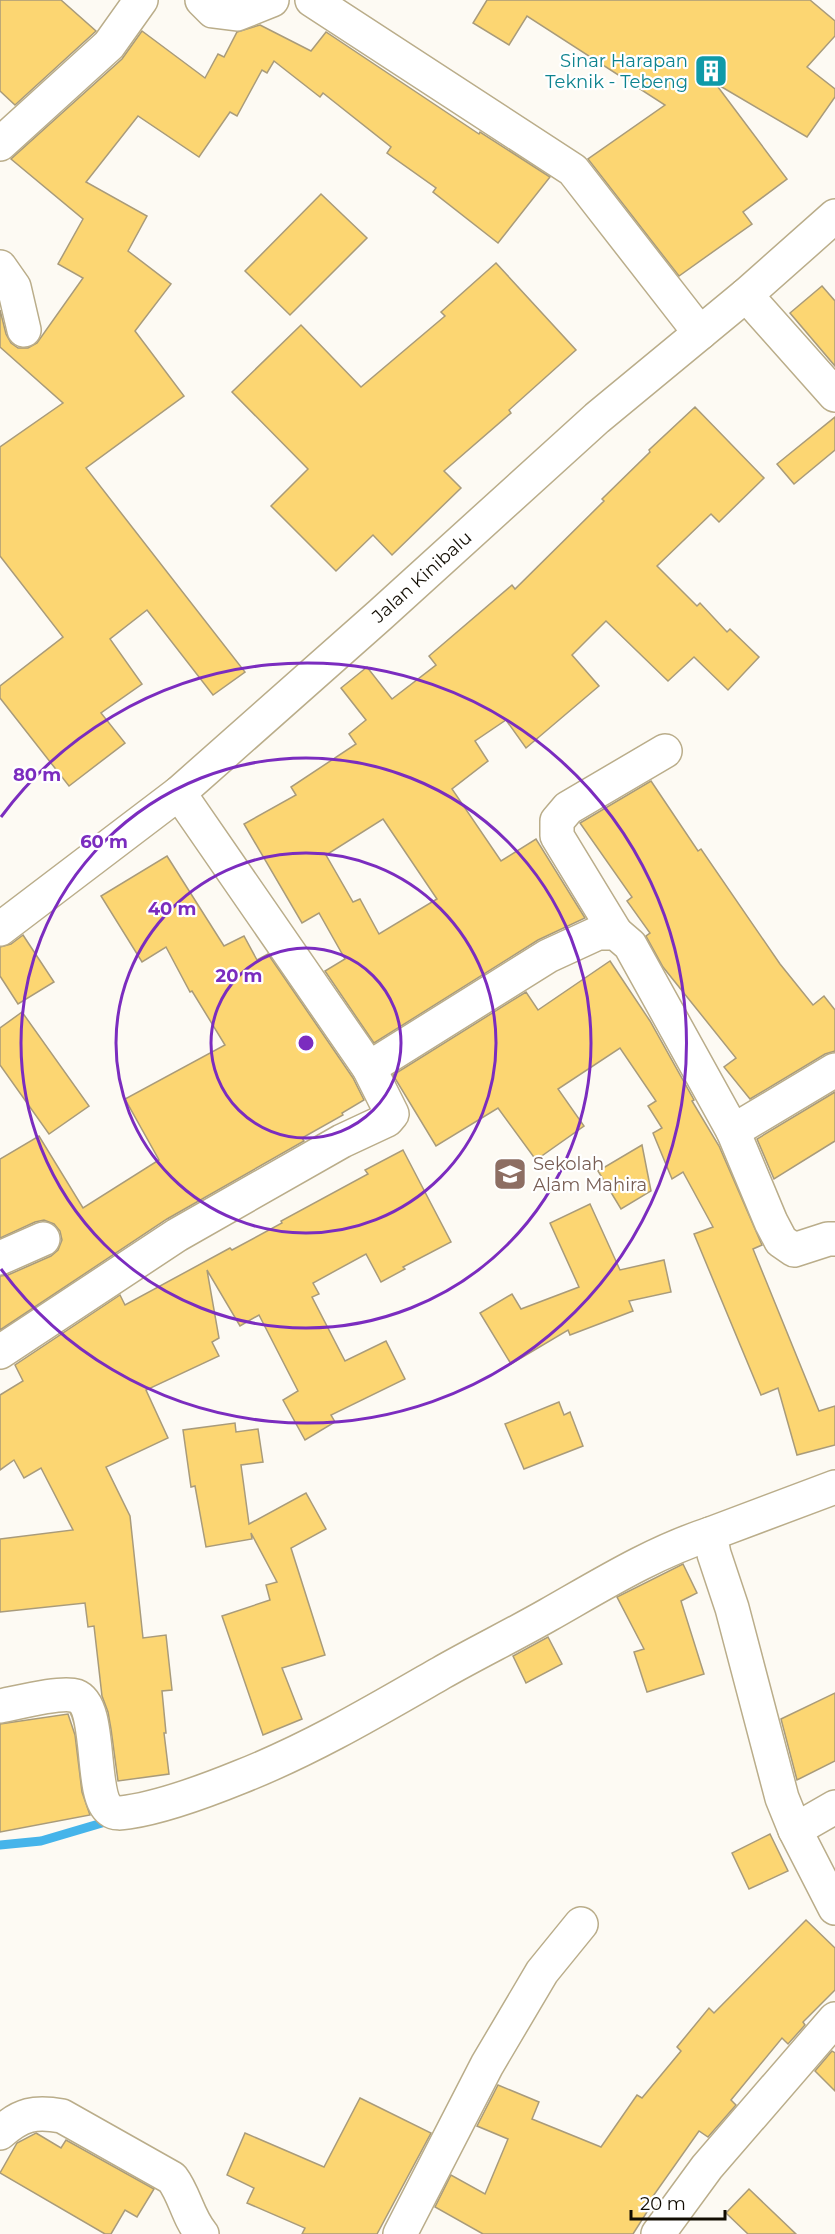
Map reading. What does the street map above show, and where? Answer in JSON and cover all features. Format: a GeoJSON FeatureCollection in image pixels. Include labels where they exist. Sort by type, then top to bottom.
{"type":"FeatureCollection","features":[{"type":"Feature","properties":{"kind":"street"},"geometry":{"type":"LineString","coordinates":[[5,131],[110,45],[141,0]]}},
{"type":"Feature","properties":{"kind":"street"},"geometry":{"type":"LineString","coordinates":[[202,0],[213,11],[237,14],[272,0]]}},
{"type":"Feature","properties":{"kind":"street"},"geometry":{"type":"LineString","coordinates":[[312,0],[573,170],[700,333]]}},
{"type":"Feature","properties":{"kind":"street","name":"Jalan Kinibalu"},"geometry":{"type":"LineString","coordinates":[[0,928],[179,793],[597,418],[746,296],[835,216]]}},
{"type":"Feature","properties":{"kind":"street"},"geometry":{"type":"LineString","coordinates":[[0,267],[15,287],[24,330]]}},
{"type":"Feature","properties":{"kind":"street"},"geometry":{"type":"LineString","coordinates":[[746,296],[835,395]]}},
{"type":"Feature","properties":{"kind":"street"},"geometry":{"type":"LineString","coordinates":[[665,751],[568,808],[556,821],[556,836],[616,933],[630,945],[733,1131],[781,1241],[794,1250],[828,1239],[835,1239]]}},
{"type":"Feature","properties":{"kind":"street"},"geometry":{"type":"LineString","coordinates":[[0,1352],[177,1235],[342,1141],[387,1120],[392,1114],[369,1068],[179,793]]}},
{"type":"Feature","properties":{"kind":"street"},"geometry":{"type":"LineString","coordinates":[[369,1068],[548,956],[598,933],[616,933]]}},
{"type":"Feature","properties":{"kind":"street"},"geometry":{"type":"LineString","coordinates":[[733,1131],[835,1070]]}},
{"type":"Feature","properties":{"kind":"street"},"geometry":{"type":"LineString","coordinates":[[0,1258],[43,1239]]}},
{"type":"Feature","properties":{"kind":"street"},"geometry":{"type":"LineString","coordinates":[[0,1706],[64,1695],[76,1696],[84,1701],[93,1732],[106,1806],[118,1813],[135,1811],[227,1782],[295,1753],[394,1702],[441,1673],[653,1556],[712,1543],[835,1487]]}},
{"type":"Feature","properties":{"kind":"street"},"geometry":{"type":"LineString","coordinates":[[712,1543],[732,1608],[782,1798],[795,1830],[835,1908]]}},
{"type":"Feature","properties":{"kind":"street"},"geometry":{"type":"LineString","coordinates":[[795,1830],[835,1807]]}},
{"type":"Feature","properties":{"kind":"street"},"geometry":{"type":"LineString","coordinates":[[400,2234],[487,2065],[542,1972],[581,1924]]}},
{"type":"Feature","properties":{"kind":"street"},"geometry":{"type":"LineString","coordinates":[[658,2234],[707,2167],[835,2019]]}},
{"type":"Feature","properties":{"kind":"street"},"geometry":{"type":"LineString","coordinates":[[0,2133],[24,2116],[42,2112],[62,2116],[172,2178],[182,2191],[195,2226],[202,2234]]}},
{"type":"Feature","properties":{"kind":"building"},"geometry":{"type":"Polygon","coordinates":[[[0,0],[61,0],[96,31],[15,105],[0,91],[0,0]]]}},
{"type":"Feature","properties":{"kind":"building"},"geometry":{"type":"Polygon","coordinates":[[[487,0],[810,0],[835,21],[835,36],[807,67],[835,89],[835,97],[807,137],[715,83],[787,179],[743,212],[752,224],[679,276],[588,159],[665,105],[527,16],[509,45],[473,23],[487,0]]]}},
{"type":"Feature","properties":{"kind":"building"},"geometry":{"type":"Polygon","coordinates":[[[260,25],[311,51],[326,32],[479,134],[480,132],[550,177],[498,243],[433,192],[436,188],[387,153],[391,147],[323,93],[320,97],[274,61],[267,73],[262,70],[237,116],[230,112],[199,157],[138,116],[86,182],[147,216],[128,251],[171,284],[135,331],[184,396],[86,468],[245,672],[213,695],[147,610],[110,639],[142,684],[101,713],[125,743],[69,786],[0,698],[0,686],[63,637],[0,556],[0,447],[63,403],[0,347],[0,310],[6,334],[11,343],[18,348],[28,348],[37,343],[83,278],[58,264],[83,219],[11,159],[122,59],[142,31],[205,78],[218,54],[224,57],[237,32],[260,25]]]}},
{"type":"Feature","properties":{"kind":"building"},"geometry":{"type":"Polygon","coordinates":[[[321,194],[367,238],[290,315],[245,271],[321,194]]]}},
{"type":"Feature","properties":{"kind":"building"},"geometry":{"type":"Polygon","coordinates":[[[496,263],[576,350],[509,410],[511,413],[444,471],[461,488],[392,555],[373,535],[336,571],[271,506],[308,469],[232,392],[301,325],[361,387],[445,316],[441,312],[496,263]]]}},
{"type":"Feature","properties":{"kind":"building"},"geometry":{"type":"Polygon","coordinates":[[[822,286],[835,301],[835,366],[790,313],[822,286]]]}},
{"type":"Feature","properties":{"kind":"building"},"geometry":{"type":"Polygon","coordinates":[[[695,407],[764,478],[719,522],[711,514],[657,566],[697,606],[700,603],[727,632],[730,629],[759,657],[728,690],[694,657],[668,681],[606,621],[572,655],[599,686],[526,748],[506,720],[475,741],[488,761],[452,789],[501,861],[536,839],[585,918],[538,940],[374,1043],[325,971],[345,959],[319,913],[302,923],[244,824],[296,795],[291,787],[356,744],[349,734],[366,720],[341,688],[367,667],[392,699],[436,665],[429,656],[512,585],[515,589],[604,501],[602,499],[650,452],[649,450],[695,407]],[[383,819],[326,855],[353,902],[360,899],[379,934],[437,899],[383,819]]]}},
{"type":"Feature","properties":{"kind":"building"},"geometry":{"type":"Polygon","coordinates":[[[835,417],[835,450],[794,484],[777,464],[835,417]]]}},
{"type":"Feature","properties":{"kind":"building"},"geometry":{"type":"Polygon","coordinates":[[[651,781],[698,851],[701,849],[780,964],[813,1005],[824,996],[835,1010],[835,1051],[825,1054],[750,1099],[724,1067],[736,1058],[663,967],[646,936],[650,933],[627,901],[632,897],[580,823],[651,781]]]}},
{"type":"Feature","properties":{"kind":"building"},"geometry":{"type":"Polygon","coordinates":[[[167,856],[224,946],[244,936],[257,960],[268,954],[353,1078],[364,1100],[342,1113],[343,1115],[302,1138],[304,1141],[167,1219],[0,1330],[0,1276],[8,1275],[51,1256],[58,1250],[62,1240],[60,1231],[54,1224],[44,1220],[0,1238],[0,1159],[39,1136],[83,1208],[159,1160],[125,1099],[225,1045],[192,991],[190,992],[166,947],[142,962],[101,896],[167,856]]]}},
{"type":"Feature","properties":{"kind":"building"},"geometry":{"type":"Polygon","coordinates":[[[23,935],[54,982],[18,1004],[0,976],[0,947],[11,944],[23,935]]]}},
{"type":"Feature","properties":{"kind":"building"},"geometry":{"type":"Polygon","coordinates":[[[610,961],[650,1021],[694,1100],[692,1101],[719,1146],[762,1245],[753,1249],[819,1411],[835,1406],[835,1445],[797,1455],[778,1388],[761,1395],[694,1234],[713,1227],[683,1172],[672,1179],[653,1133],[662,1128],[648,1106],[656,1101],[620,1048],[558,1089],[584,1126],[536,1160],[498,1108],[436,1146],[393,1075],[526,992],[538,1010],[610,961]]]}},
{"type":"Feature","properties":{"kind":"building"},"geometry":{"type":"Polygon","coordinates":[[[22,1012],[89,1106],[49,1134],[0,1065],[0,1028],[22,1012]]]}},
{"type":"Feature","properties":{"kind":"building"},"geometry":{"type":"Polygon","coordinates":[[[835,1092],[835,1141],[774,1179],[757,1139],[835,1092]]]}},
{"type":"Feature","properties":{"kind":"building"},"geometry":{"type":"Polygon","coordinates":[[[642,1145],[651,1191],[621,1209],[598,1171],[642,1145]]]}},
{"type":"Feature","properties":{"kind":"building"},"geometry":{"type":"Polygon","coordinates":[[[403,1150],[451,1242],[403,1267],[405,1269],[381,1282],[366,1254],[313,1283],[319,1294],[312,1297],[345,1361],[386,1341],[405,1379],[331,1415],[335,1422],[305,1440],[283,1400],[298,1391],[259,1315],[240,1326],[207,1270],[219,1338],[212,1342],[219,1356],[146,1390],[168,1438],[106,1467],[130,1516],[143,1638],[166,1635],[172,1690],[162,1691],[169,1774],[118,1781],[108,1712],[102,1696],[94,1626],[88,1627],[85,1603],[0,1612],[0,1539],[73,1530],[41,1468],[24,1478],[14,1460],[0,1470],[0,1395],[23,1381],[15,1365],[120,1295],[125,1305],[230,1248],[232,1250],[282,1223],[281,1221],[368,1174],[365,1170],[403,1150]]]}},
{"type":"Feature","properties":{"kind":"building"},"geometry":{"type":"Polygon","coordinates":[[[590,1204],[620,1270],[664,1260],[671,1292],[629,1301],[633,1311],[570,1335],[568,1330],[511,1364],[480,1313],[512,1294],[521,1309],[579,1287],[550,1223],[590,1204]]]}},
{"type":"Feature","properties":{"kind":"building"},"geometry":{"type":"Polygon","coordinates":[[[559,1402],[564,1415],[570,1412],[583,1446],[524,1469],[505,1424],[559,1402]]]}},
{"type":"Feature","properties":{"kind":"building"},"geometry":{"type":"Polygon","coordinates":[[[235,1423],[236,1432],[258,1429],[263,1462],[241,1465],[249,1524],[306,1493],[326,1529],[291,1548],[325,1655],[282,1668],[302,1719],[263,1735],[222,1616],[270,1600],[266,1585],[277,1582],[251,1533],[252,1539],[206,1547],[195,1486],[191,1487],[183,1430],[235,1423]]]}},
{"type":"Feature","properties":{"kind":"building"},"geometry":{"type":"Polygon","coordinates":[[[683,1564],[697,1593],[681,1601],[704,1674],[647,1692],[634,1652],[644,1649],[617,1597],[683,1564]]]}},
{"type":"Feature","properties":{"kind":"building"},"geometry":{"type":"Polygon","coordinates":[[[548,1637],[562,1664],[526,1683],[513,1656],[548,1637]]]}},
{"type":"Feature","properties":{"kind":"building"},"geometry":{"type":"Polygon","coordinates":[[[835,1693],[835,1761],[797,1780],[781,1719],[835,1693]]]}},
{"type":"Feature","properties":{"kind":"building"},"geometry":{"type":"Polygon","coordinates":[[[68,1714],[75,1735],[82,1792],[90,1815],[0,1832],[0,1724],[68,1714]]]}},
{"type":"Feature","properties":{"kind":"building"},"geometry":{"type":"Polygon","coordinates":[[[770,1834],[788,1871],[749,1889],[732,1853],[770,1834]]]}},
{"type":"Feature","properties":{"kind":"building"},"geometry":{"type":"Polygon","coordinates":[[[806,1920],[835,1948],[835,1990],[803,2022],[805,2025],[788,2044],[782,2038],[731,2100],[736,2105],[708,2137],[699,2131],[651,2199],[654,2201],[633,2234],[483,2234],[435,2207],[451,2175],[485,2194],[508,2139],[477,2126],[498,2085],[539,2102],[532,2119],[601,2147],[637,2095],[642,2098],[681,2051],[677,2047],[709,2008],[714,2013],[806,1920]]]}},
{"type":"Feature","properties":{"kind":"building"},"geometry":{"type":"Polygon","coordinates":[[[832,2051],[835,2053],[835,2091],[815,2071],[832,2051]]]}},
{"type":"Feature","properties":{"kind":"building"},"geometry":{"type":"Polygon","coordinates":[[[360,2098],[431,2133],[377,2234],[302,2234],[305,2228],[247,2203],[254,2188],[227,2175],[245,2133],[324,2167],[360,2098]]]}},
{"type":"Feature","properties":{"kind":"building"},"geometry":{"type":"Polygon","coordinates":[[[36,2133],[61,2148],[66,2140],[154,2189],[137,2217],[125,2210],[111,2234],[105,2234],[0,2173],[17,2143],[36,2133]]]}},
{"type":"Feature","properties":{"kind":"building"},"geometry":{"type":"Polygon","coordinates":[[[749,2189],[796,2234],[748,2234],[726,2213],[749,2189]]]}},
{"type":"Feature","properties":{"kind":"waterway"},"geometry":{"type":"LineString","coordinates":[[0,1845],[41,1841],[102,1823]]}},
{"type":"Feature","properties":{"kind":"place","name":"Sinar Harapan Teknik - Tebeng"},"geometry":{"type":"Point","coordinates":[711,71]}},
{"type":"Feature","properties":{"kind":"place","name":"Sekolah Alam Mahira"},"geometry":{"type":"Point","coordinates":[510,1174]}}]}
